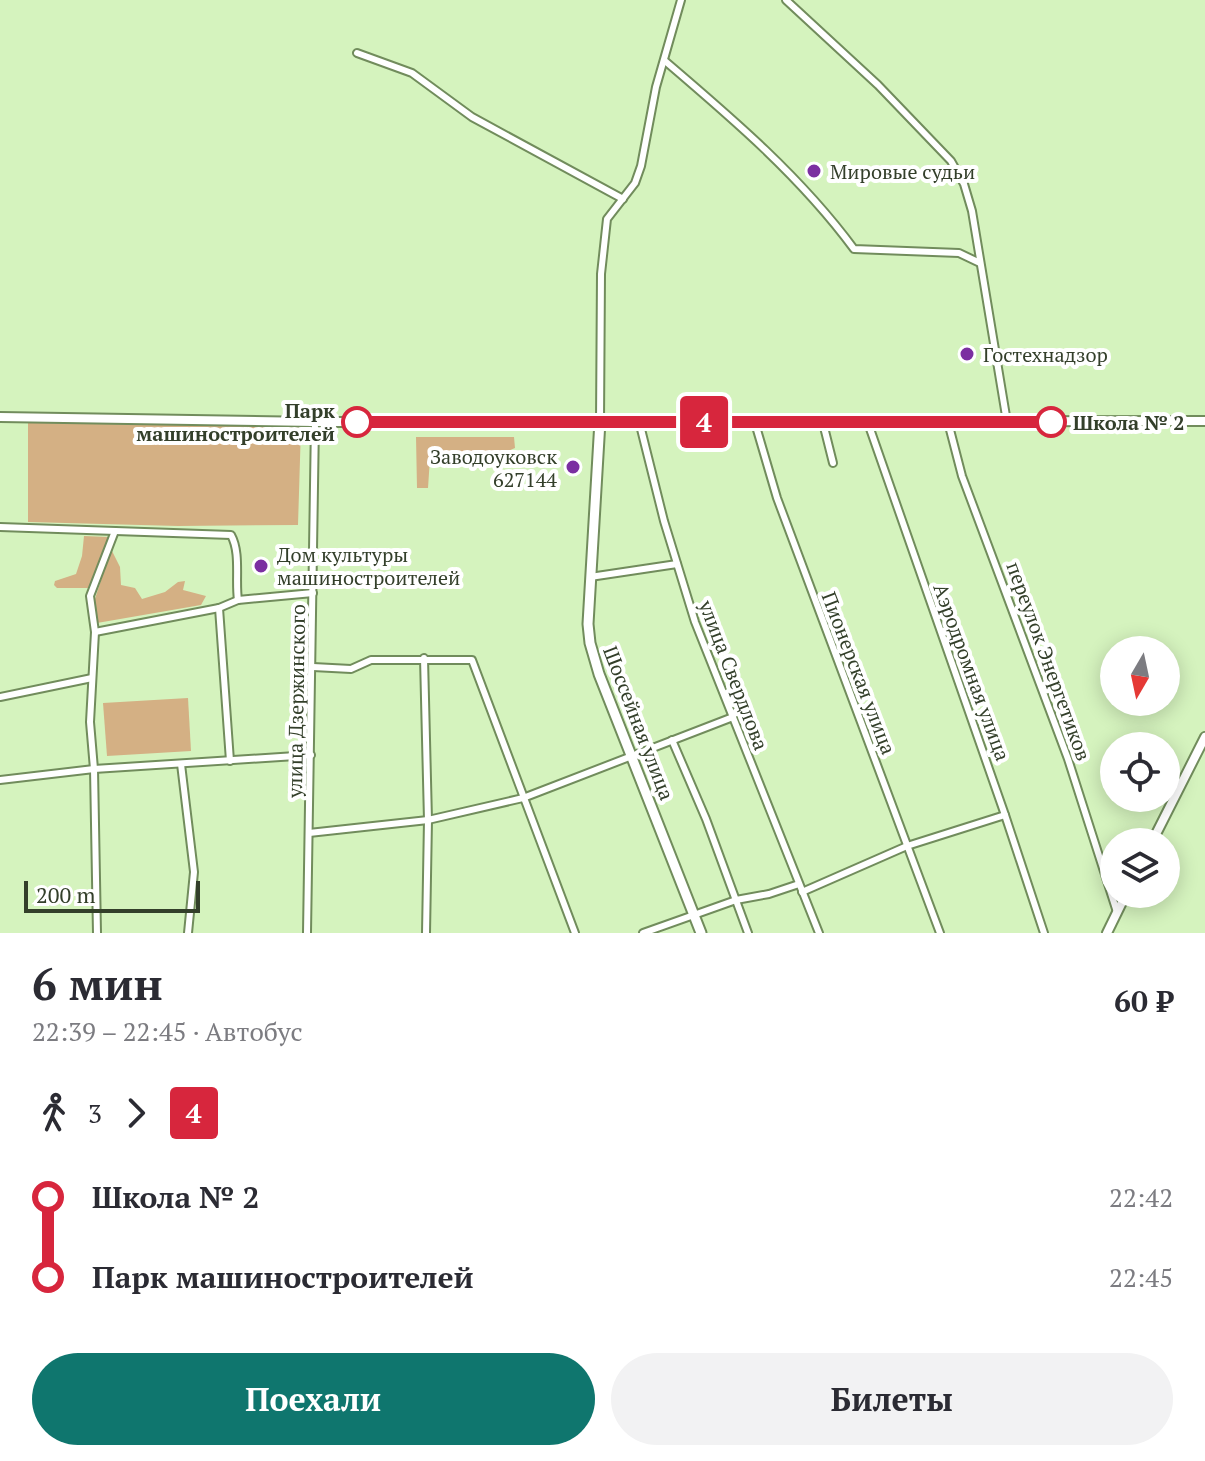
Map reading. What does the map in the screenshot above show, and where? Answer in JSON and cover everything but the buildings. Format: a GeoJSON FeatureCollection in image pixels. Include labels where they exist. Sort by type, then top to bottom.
{"type":"FeatureCollection","features":[{"type":"Feature","properties":{"kind":"main road","name":"Шоссейная улица"},"geometry":{"type":"LineString","coordinates":[[600,421],[590,577],[590,643],[631,758],[701,933]]}},
{"type":"Feature","properties":{"kind":"street"},"geometry":{"type":"LineString","coordinates":[[600,421],[603,246],[607,219],[635,183],[641,166],[656,87],[681,0]]}},
{"type":"Feature","properties":{"kind":"street"},"geometry":{"type":"LineString","coordinates":[[786,0],[878,85],[951,161],[964,184],[1007,422]]}},
{"type":"Feature","properties":{"kind":"street"},"geometry":{"type":"LineString","coordinates":[[357,53],[412,73],[472,117],[623,199]]}},
{"type":"Feature","properties":{"kind":"street"},"geometry":{"type":"LineString","coordinates":[[665,61],[791,175],[828,214],[854,249],[959,253],[980,263]]}},
{"type":"Feature","properties":{"kind":"street"},"geometry":{"type":"LineString","coordinates":[[0,417],[315,422],[1205,421]]}},
{"type":"Feature","properties":{"kind":"street","name":"улица Свердлова"},"geometry":{"type":"LineString","coordinates":[[639,421],[695,622],[819,933]]}},
{"type":"Feature","properties":{"kind":"street","name":"улица Дзержинского"},"geometry":{"type":"LineString","coordinates":[[307,933],[315,422]]}},
{"type":"Feature","properties":{"kind":"street","name":"переулок Энергетиков"},"geometry":{"type":"LineString","coordinates":[[948,422],[962,476],[1068,759],[1117,912]]}},
{"type":"Feature","properties":{"kind":"street","name":"Пионерская улица"},"geometry":{"type":"LineString","coordinates":[[755,423],[777,498],[940,933]]}},
{"type":"Feature","properties":{"kind":"street"},"geometry":{"type":"LineString","coordinates":[[823,423],[833,463]]}},
{"type":"Feature","properties":{"kind":"street","name":"Аэродромная улица"},"geometry":{"type":"LineString","coordinates":[[868,423],[1044,933]]}},
{"type":"Feature","properties":{"kind":"street"},"geometry":{"type":"LineString","coordinates":[[0,527],[231,535],[236,545],[238,600]]}},
{"type":"Feature","properties":{"kind":"street"},"geometry":{"type":"LineString","coordinates":[[97,933],[94,769],[90,722],[95,632],[90,596],[115,531]]}},
{"type":"Feature","properties":{"kind":"street"},"geometry":{"type":"LineString","coordinates":[[590,577],[677,564]]}},
{"type":"Feature","properties":{"kind":"street"},"geometry":{"type":"LineString","coordinates":[[95,632],[219,608],[238,600],[313,593]]}},
{"type":"Feature","properties":{"kind":"street"},"geometry":{"type":"LineString","coordinates":[[219,608],[230,761]]}},
{"type":"Feature","properties":{"kind":"street"},"geometry":{"type":"LineString","coordinates":[[424,658],[428,820],[426,933]]}},
{"type":"Feature","properties":{"kind":"street"},"geometry":{"type":"LineString","coordinates":[[313,667],[351,669],[371,660],[472,660],[575,933]]}},
{"type":"Feature","properties":{"kind":"street"},"geometry":{"type":"LineString","coordinates":[[0,697],[92,678]]}},
{"type":"Feature","properties":{"kind":"street"},"geometry":{"type":"LineString","coordinates":[[309,833],[428,820],[523,798],[733,717]]}},
{"type":"Feature","properties":{"kind":"street"},"geometry":{"type":"LineString","coordinates":[[1159,828],[1205,737]]}},
{"type":"Feature","properties":{"kind":"street"},"geometry":{"type":"LineString","coordinates":[[672,740],[706,819],[748,933]]}},
{"type":"Feature","properties":{"kind":"street"},"geometry":{"type":"LineString","coordinates":[[0,780],[94,769],[311,755]]}},
{"type":"Feature","properties":{"kind":"street"},"geometry":{"type":"LineString","coordinates":[[181,764],[194,872],[188,933]]}},
{"type":"Feature","properties":{"kind":"street"},"geometry":{"type":"LineString","coordinates":[[802,892],[907,846],[1005,815]]}},
{"type":"Feature","properties":{"kind":"street"},"geometry":{"type":"LineString","coordinates":[[643,933],[736,900],[799,884]]}},
{"type":"Feature","properties":{"kind":"street"},"geometry":{"type":"LineString","coordinates":[[1107,933],[1119,908]]}},
{"type":"Feature","properties":{"kind":"shaded area","name":"Парк машиностроителей"},"geometry":{"type":"Polygon","coordinates":[[[28,419],[301,427],[298,525],[28,522],[28,419]]]}},
{"type":"Feature","properties":{"kind":"shaded area"},"geometry":{"type":"Polygon","coordinates":[[[416,437],[514,437],[515,448],[488,460],[430,458],[428,488],[417,488],[416,437]]]}},
{"type":"Feature","properties":{"kind":"shaded area"},"geometry":{"type":"Polygon","coordinates":[[[84,536],[109,537],[90,588],[57,588],[55,581],[76,574],[84,536]]]}},
{"type":"Feature","properties":{"kind":"shaded area"},"geometry":{"type":"Polygon","coordinates":[[[111,549],[120,567],[121,585],[135,588],[142,599],[165,592],[178,582],[185,581],[183,590],[206,596],[201,605],[97,623],[94,602],[111,549]]]}},
{"type":"Feature","properties":{"kind":"shaded area"},"geometry":{"type":"Polygon","coordinates":[[[188,698],[191,751],[107,756],[103,703],[188,698]]]}},
{"type":"Feature","properties":{"kind":"bus line","name":"4"},"geometry":{"type":"LineString","coordinates":[[357,422],[1051,422]]}},
{"type":"Feature","properties":{"kind":"place","name":"Мировые судьи"},"geometry":{"type":"Point","coordinates":[814,171]}},
{"type":"Feature","properties":{"kind":"place","name":"Гостехнадзор"},"geometry":{"type":"Point","coordinates":[967,354]}},
{"type":"Feature","properties":{"kind":"place","name":"Парк машиностроителей"},"geometry":{"type":"Point","coordinates":[357,422]}},
{"type":"Feature","properties":{"kind":"place","name":"Школа № 2"},"geometry":{"type":"Point","coordinates":[1051,422]}},
{"type":"Feature","properties":{"kind":"place","name":"Заводоуковск 627144"},"geometry":{"type":"Point","coordinates":[573,467]}},
{"type":"Feature","properties":{"kind":"place","name":"Дом культуры машиностроителей"},"geometry":{"type":"Point","coordinates":[261,566]}}]}
